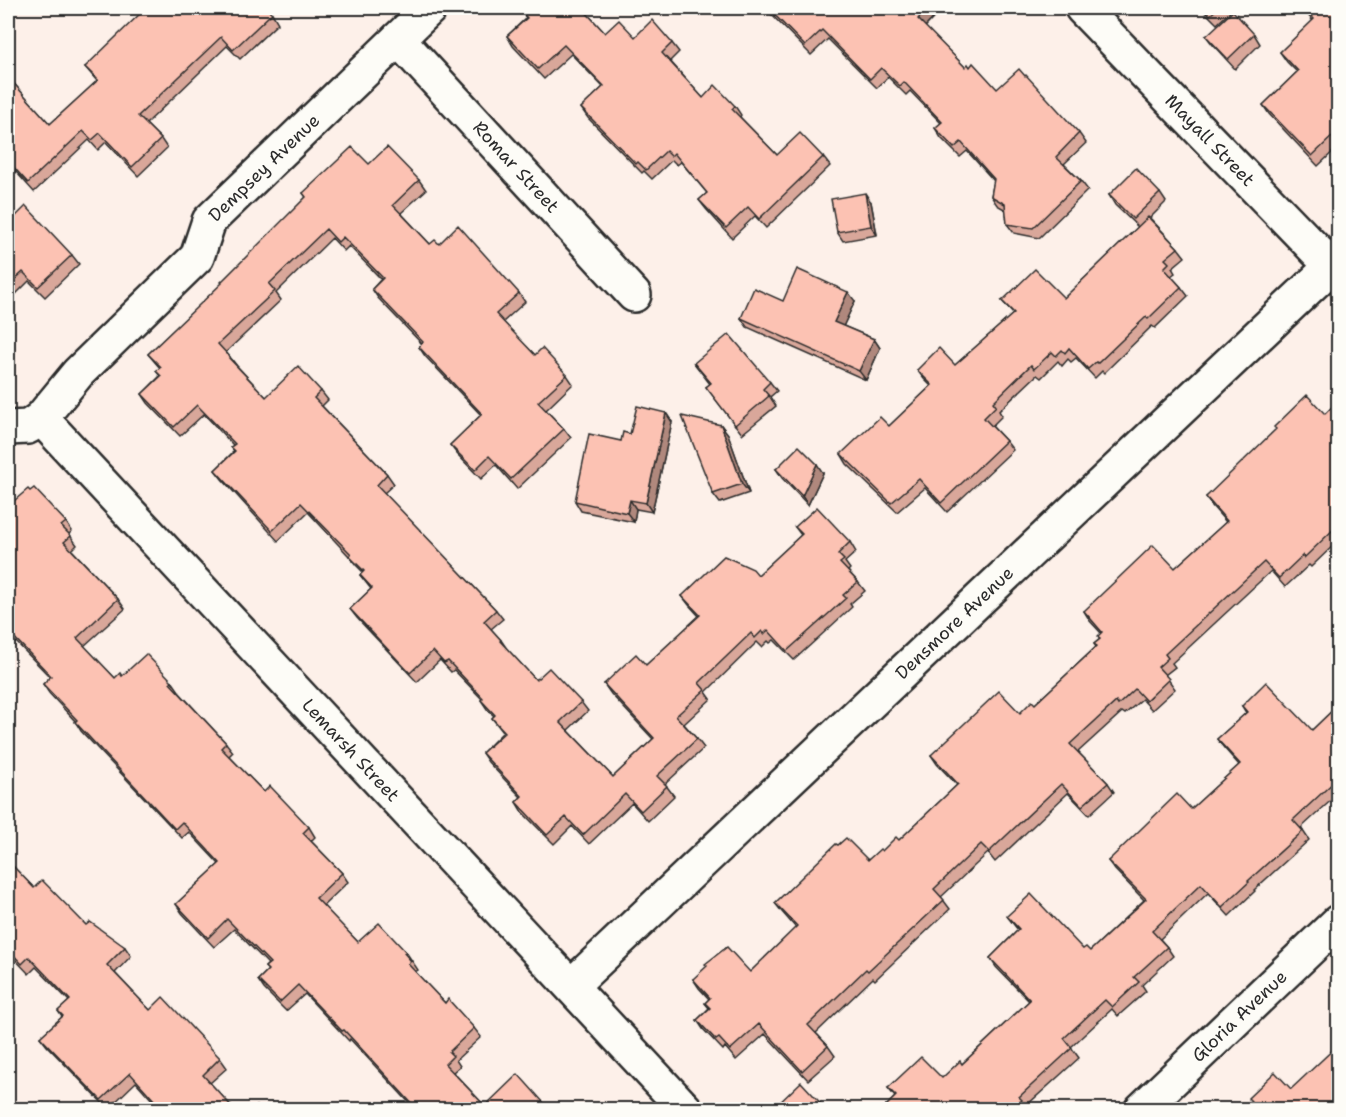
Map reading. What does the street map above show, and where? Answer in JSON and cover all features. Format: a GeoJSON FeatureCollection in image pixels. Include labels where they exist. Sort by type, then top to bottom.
{"type":"FeatureCollection","features":[{"type":"Feature","properties":{"kind":"street","name":"Dempsey Avenue"},"geometry":{"type":"LineString","coordinates":[[41,418],[78,373],[197,257],[209,221],[430,8]]}},
{"type":"Feature","properties":{"kind":"street","name":"Mayall Street"},"geometry":{"type":"LineString","coordinates":[[1082,8],[1336,267]]}},
{"type":"Feature","properties":{"kind":"street","name":"Romar Street"},"geometry":{"type":"LineString","coordinates":[[399,39],[634,295]]}},
{"type":"Feature","properties":{"kind":"street","name":"Densmore Avenue"},"geometry":{"type":"LineString","coordinates":[[571,986],[1336,267]]}},
{"type":"Feature","properties":{"kind":"street"},"geometry":{"type":"LineString","coordinates":[[8,428],[28,427],[41,418]]}},
{"type":"Feature","properties":{"kind":"street","name":"Lemarsh Street"},"geometry":{"type":"LineString","coordinates":[[41,418],[686,1110]]}},
{"type":"Feature","properties":{"kind":"street","name":"Gloria Avenue"},"geometry":{"type":"LineString","coordinates":[[1141,1110],[1338,922]]}},
{"type":"Feature","properties":{"kind":"building"},"geometry":{"type":"Polygon","coordinates":[[[146,8],[266,8],[272,13],[233,50],[221,37],[138,116],[161,139],[132,167],[100,133],[92,140],[83,131],[28,183],[8,161],[8,77],[50,124],[98,80],[85,67],[146,8]]]}},
{"type":"Feature","properties":{"kind":"building"},"geometry":{"type":"Polygon","coordinates":[[[523,8],[582,8],[605,33],[619,20],[635,37],[652,20],[672,43],[662,53],[703,98],[715,85],[735,106],[732,109],[777,155],[800,133],[823,157],[759,219],[748,207],[726,228],[699,200],[707,193],[674,153],[671,156],[666,151],[646,170],[638,162],[636,164],[581,108],[604,86],[564,45],[538,69],[507,36],[527,18],[522,12],[525,9],[523,8]]]}},
{"type":"Feature","properties":{"kind":"building"},"geometry":{"type":"Polygon","coordinates":[[[768,8],[928,8],[918,19],[965,67],[968,64],[970,67],[973,63],[997,89],[1019,69],[1079,133],[1056,157],[1081,181],[1033,228],[1007,224],[1005,204],[991,196],[994,179],[961,142],[954,148],[935,128],[942,122],[904,82],[900,86],[881,68],[870,79],[822,30],[805,46],[768,8]]]}},
{"type":"Feature","properties":{"kind":"building"},"geometry":{"type":"Polygon","coordinates":[[[1204,8],[1218,8],[1210,15],[1204,8]]]}},
{"type":"Feature","properties":{"kind":"building"},"geometry":{"type":"Polygon","coordinates":[[[1303,8],[1338,8],[1338,131],[1312,156],[1263,105],[1298,71],[1280,52],[1314,19],[1303,8]]]}},
{"type":"Feature","properties":{"kind":"building"},"geometry":{"type":"Polygon","coordinates":[[[1233,11],[1254,34],[1228,59],[1206,36],[1233,11]]]}},
{"type":"Feature","properties":{"kind":"building"},"geometry":{"type":"Polygon","coordinates":[[[352,147],[369,164],[387,147],[419,180],[393,205],[430,244],[435,240],[439,244],[458,225],[519,293],[496,314],[535,355],[542,348],[567,375],[538,402],[564,429],[511,479],[489,456],[475,470],[450,445],[482,414],[419,347],[423,342],[372,289],[383,278],[343,237],[338,242],[326,229],[269,284],[275,291],[218,344],[266,397],[298,366],[321,391],[314,398],[387,474],[377,485],[496,610],[484,621],[500,641],[536,680],[549,668],[581,702],[560,722],[613,777],[654,738],[604,684],[636,654],[646,665],[700,615],[682,596],[724,556],[753,569],[758,575],[802,534],[795,527],[817,507],[850,542],[838,554],[844,560],[840,563],[858,582],[843,595],[846,598],[787,651],[768,630],[764,634],[762,631],[755,638],[751,633],[699,683],[705,690],[676,716],[697,739],[657,776],[667,786],[641,811],[625,794],[583,835],[566,817],[547,835],[516,802],[522,796],[482,753],[505,732],[492,718],[495,715],[481,700],[483,698],[448,661],[444,663],[433,651],[410,673],[350,609],[372,588],[360,575],[364,571],[349,556],[351,554],[301,503],[272,531],[215,470],[235,451],[231,447],[235,444],[197,405],[174,427],[142,394],[161,376],[156,371],[161,367],[148,354],[222,283],[306,197],[303,193],[352,147]]]}},
{"type":"Feature","properties":{"kind":"building"},"geometry":{"type":"Polygon","coordinates":[[[1136,168],[1160,193],[1133,219],[1109,195],[1136,168]]]}},
{"type":"Feature","properties":{"kind":"building"},"geometry":{"type":"Polygon","coordinates":[[[865,193],[871,226],[837,232],[831,199],[865,193]]]}},
{"type":"Feature","properties":{"kind":"building"},"geometry":{"type":"Polygon","coordinates":[[[26,206],[72,255],[38,287],[23,272],[8,286],[8,224],[26,206]]]}},
{"type":"Feature","properties":{"kind":"building"},"geometry":{"type":"Polygon","coordinates":[[[1148,217],[1178,248],[1165,259],[1169,263],[1164,268],[1181,287],[1148,319],[1146,317],[1098,363],[1096,362],[1088,369],[1069,348],[1065,353],[1062,350],[1056,356],[1052,352],[1034,369],[1031,365],[993,402],[996,406],[984,418],[1006,441],[941,503],[919,479],[891,503],[841,454],[880,417],[889,426],[932,385],[917,370],[939,348],[955,365],[1014,313],[1002,301],[1035,269],[1064,298],[1148,217]]]}},
{"type":"Feature","properties":{"kind":"building"},"geometry":{"type":"Polygon","coordinates":[[[797,269],[848,292],[834,322],[874,339],[859,371],[741,318],[754,288],[783,301],[797,269]]]}},
{"type":"Feature","properties":{"kind":"building"},"geometry":{"type":"Polygon","coordinates":[[[729,334],[770,382],[763,389],[769,396],[735,425],[706,387],[711,383],[694,363],[729,334]]]}},
{"type":"Feature","properties":{"kind":"building"},"geometry":{"type":"Polygon","coordinates":[[[1307,395],[1325,414],[1338,401],[1338,525],[1304,558],[1303,555],[1279,578],[1264,562],[1165,654],[1168,658],[1158,667],[1169,679],[1146,701],[1135,689],[1118,705],[1116,702],[1070,744],[1108,783],[1082,806],[1061,784],[989,852],[981,844],[934,889],[944,900],[868,971],[866,969],[808,1025],[828,1046],[802,1071],[759,1024],[730,1050],[719,1038],[716,1040],[697,1020],[710,1008],[705,1003],[710,998],[693,979],[707,966],[705,964],[727,947],[750,972],[797,926],[775,903],[836,844],[838,845],[846,838],[868,860],[880,849],[882,851],[896,837],[899,840],[958,784],[931,755],[999,691],[1020,713],[1032,701],[1035,704],[1097,646],[1094,644],[1100,639],[1098,636],[1102,632],[1084,611],[1153,545],[1175,568],[1227,521],[1206,497],[1276,429],[1274,427],[1307,395]]]}},
{"type":"Feature","properties":{"kind":"building"},"geometry":{"type":"Polygon","coordinates":[[[637,406],[666,413],[646,503],[630,500],[627,513],[575,501],[589,434],[621,441],[623,432],[630,434],[637,406]]]}},
{"type":"Feature","properties":{"kind":"building"},"geometry":{"type":"Polygon","coordinates":[[[682,416],[721,425],[742,484],[713,494],[682,416]]]}},
{"type":"Feature","properties":{"kind":"building"},"geometry":{"type":"Polygon","coordinates":[[[799,446],[817,464],[802,496],[776,469],[799,446]]]}},
{"type":"Feature","properties":{"kind":"building"},"geometry":{"type":"Polygon","coordinates":[[[34,488],[66,522],[61,526],[71,536],[64,542],[118,599],[77,638],[115,678],[120,673],[122,676],[146,654],[226,743],[221,748],[264,792],[270,786],[309,827],[303,833],[342,873],[316,898],[358,942],[379,923],[406,952],[404,953],[411,961],[408,964],[445,1003],[448,999],[474,1028],[449,1052],[453,1056],[445,1064],[485,1106],[518,1074],[544,1103],[537,1110],[414,1110],[416,1108],[344,1030],[342,1031],[298,985],[280,1002],[258,980],[268,970],[265,967],[270,963],[227,919],[208,938],[176,904],[220,863],[182,822],[175,829],[75,722],[77,720],[43,684],[51,676],[10,633],[8,635],[8,506],[28,489],[30,491],[34,488]]]}},
{"type":"Feature","properties":{"kind":"building"},"geometry":{"type":"Polygon","coordinates":[[[1266,682],[1312,730],[1338,705],[1338,778],[1293,820],[1303,831],[1222,907],[1201,884],[1152,931],[1167,947],[1134,977],[1139,982],[1112,1007],[1105,1000],[1064,1038],[1072,1048],[1019,1097],[1022,1100],[1012,1110],[882,1110],[896,1096],[888,1088],[921,1057],[942,1078],[960,1061],[962,1064],[1030,1000],[990,958],[1019,929],[1007,916],[1031,894],[1083,949],[1086,947],[1090,951],[1146,899],[1108,861],[1177,794],[1191,809],[1240,764],[1217,739],[1247,712],[1242,706],[1266,682]]]}},
{"type":"Feature","properties":{"kind":"building"},"geometry":{"type":"Polygon","coordinates":[[[8,861],[34,888],[42,880],[86,925],[90,922],[125,947],[107,965],[150,1010],[163,997],[220,1058],[203,1075],[235,1110],[163,1110],[130,1073],[101,1100],[40,1037],[63,1016],[58,1011],[70,1000],[29,957],[22,964],[8,949],[8,861]]]}},
{"type":"Feature","properties":{"kind":"building"},"geometry":{"type":"Polygon","coordinates":[[[1338,1045],[1338,1110],[1241,1110],[1251,1101],[1248,1098],[1275,1072],[1291,1089],[1338,1045]]]}},
{"type":"Feature","properties":{"kind":"building"},"geometry":{"type":"Polygon","coordinates":[[[801,1082],[827,1110],[773,1110],[773,1109],[801,1082]]]}}]}
